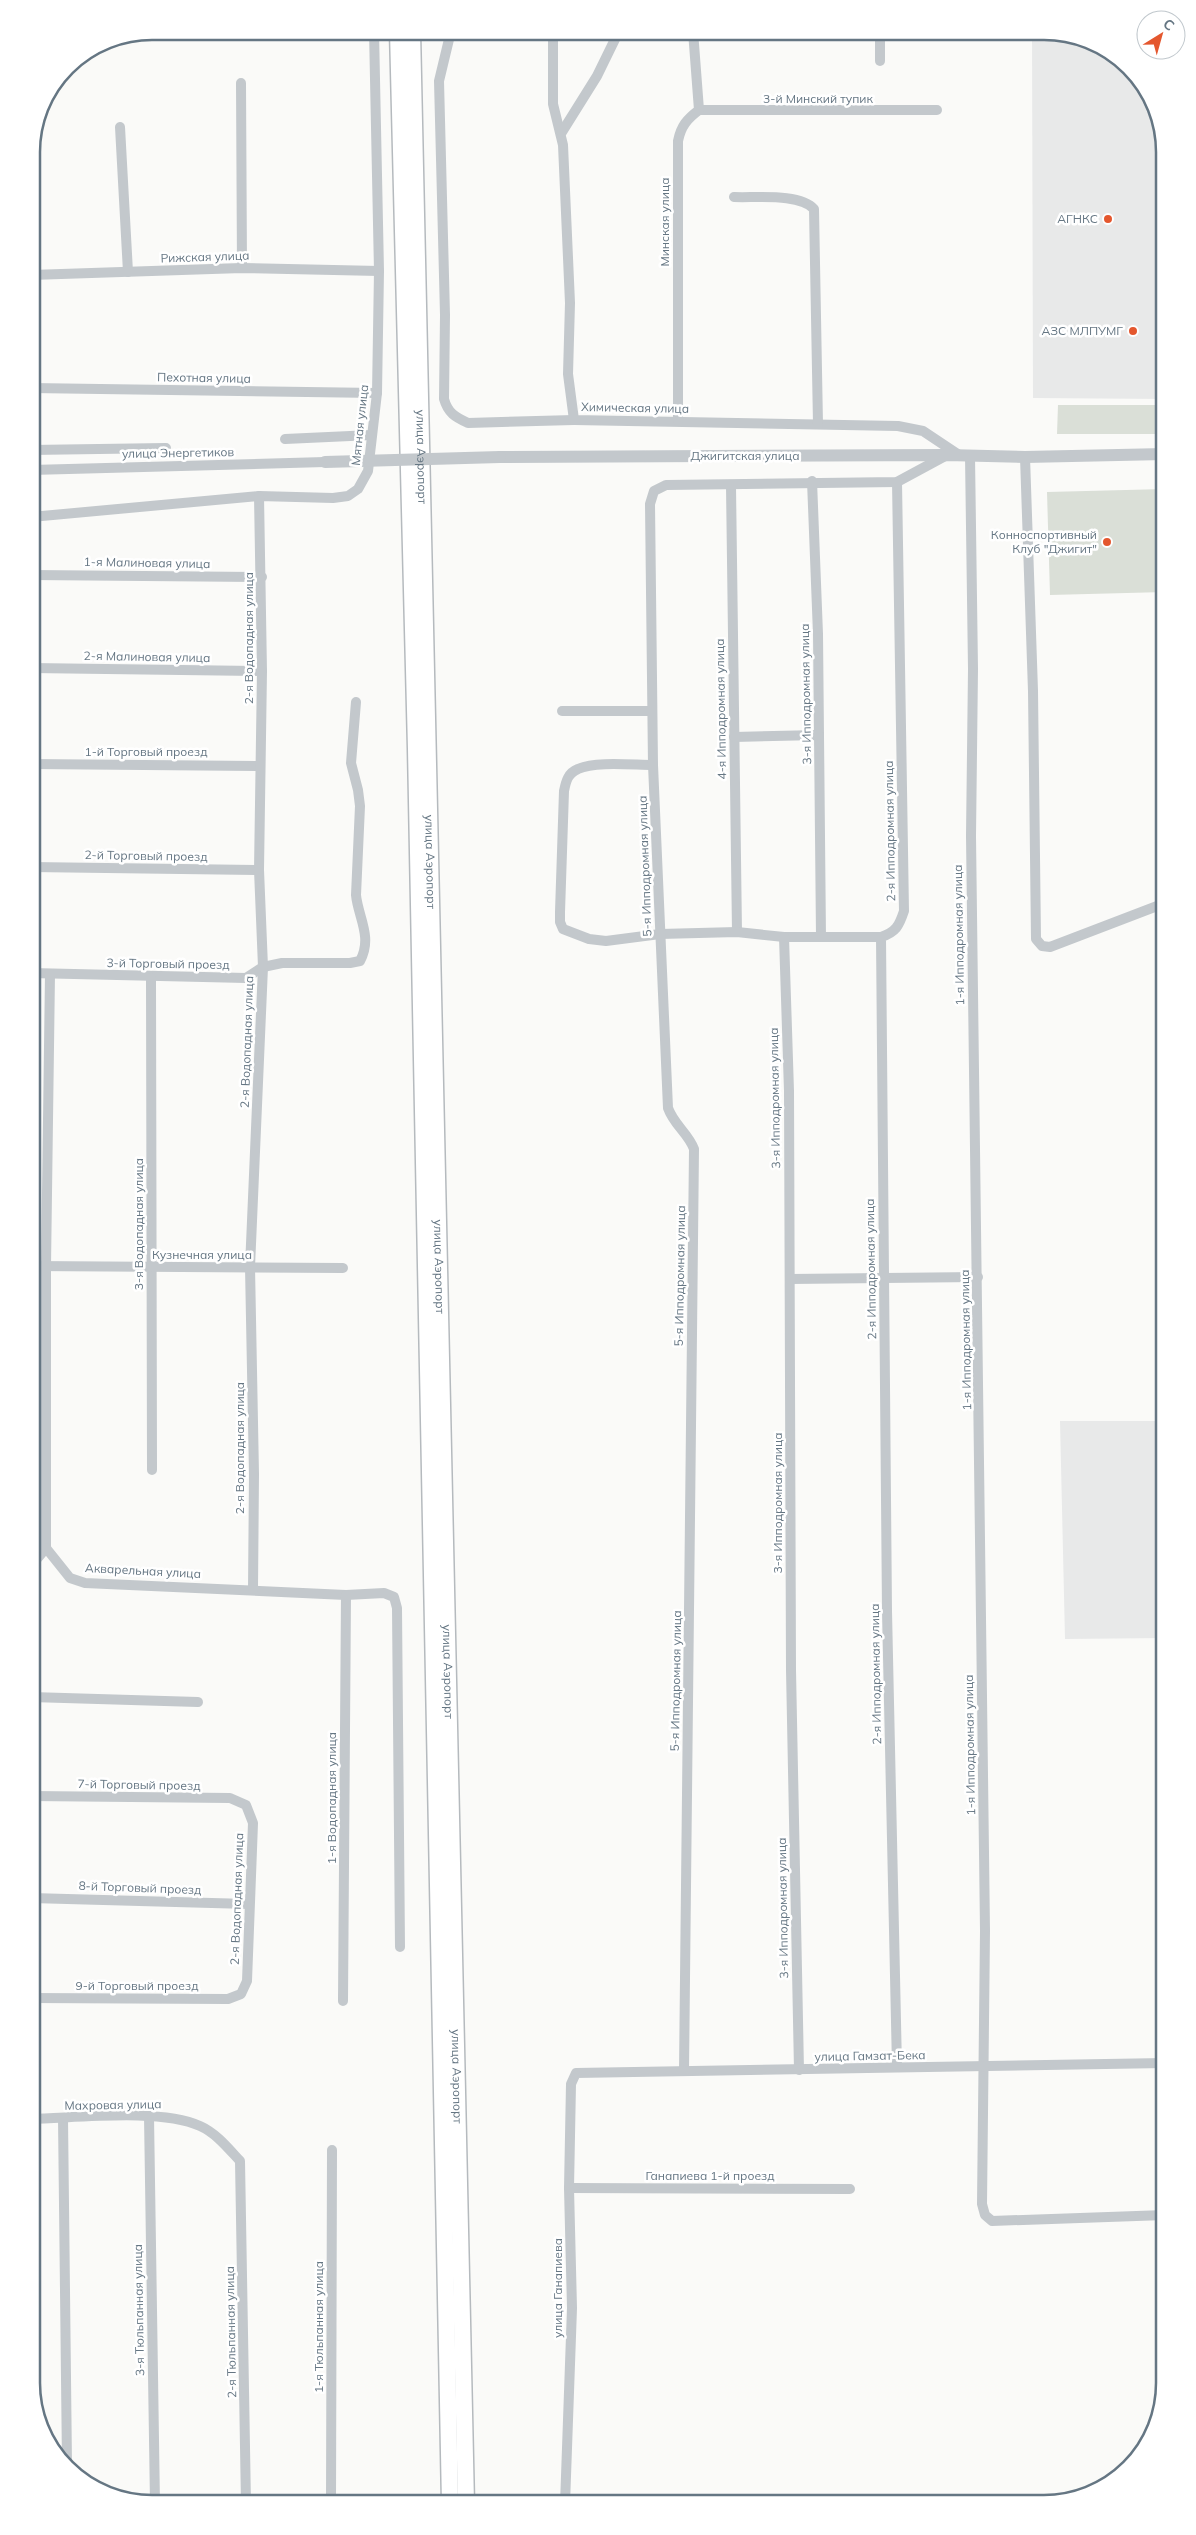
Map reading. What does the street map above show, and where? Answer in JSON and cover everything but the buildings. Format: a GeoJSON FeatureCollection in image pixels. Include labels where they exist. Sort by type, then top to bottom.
{"type":"FeatureCollection","features":[{"type":"Feature","properties":{"kind":"main road","name":"улица Аэропорт"},"geometry":{"type":"LineString","coordinates":[[398,40],[416,750],[450,2495]]}},
{"type":"Feature","properties":{"kind":"main road","name":"улица Аэропорт"},"geometry":{"type":"LineString","coordinates":[[412,40],[466,2495]]}},
{"type":"Feature","properties":{"kind":"street","name":"Мятная улица"},"geometry":{"type":"LineString","coordinates":[[40,516],[259,496],[334,498],[348,496],[358,489],[368,471],[377,393],[379,271],[374,40]]}},
{"type":"Feature","properties":{"kind":"street"},"geometry":{"type":"LineString","coordinates":[[450,40],[439,81],[445,305],[444,399],[447,408],[455,417],[468,423],[574,420]]}},
{"type":"Feature","properties":{"kind":"street","name":"Химическая улица"},"geometry":{"type":"LineString","coordinates":[[553,40],[552,104],[562,132],[570,303],[568,374],[574,420],[898,426],[922,431],[959,455]]}},
{"type":"Feature","properties":{"kind":"street"},"geometry":{"type":"LineString","coordinates":[[562,132],[597,76],[615,40]]}},
{"type":"Feature","properties":{"kind":"street"},"geometry":{"type":"LineString","coordinates":[[694,40],[699,110]]}},
{"type":"Feature","properties":{"kind":"street"},"geometry":{"type":"LineString","coordinates":[[880,40],[880,61]]}},
{"type":"Feature","properties":{"kind":"street"},"geometry":{"type":"LineString","coordinates":[[241,83],[242,268]]}},
{"type":"Feature","properties":{"kind":"street","name":"3-й Минский тупик"},"geometry":{"type":"LineString","coordinates":[[699,110],[937,110]]}},
{"type":"Feature","properties":{"kind":"street","name":"Минская улица"},"geometry":{"type":"LineString","coordinates":[[678,421],[678,141],[680,129],[699,110]]}},
{"type":"Feature","properties":{"kind":"street"},"geometry":{"type":"LineString","coordinates":[[120,126],[128,272]]}},
{"type":"Feature","properties":{"kind":"street"},"geometry":{"type":"LineString","coordinates":[[734,197],[798,199],[809,204],[814,209],[818,424]]}},
{"type":"Feature","properties":{"kind":"street","name":"Рижская улица"},"geometry":{"type":"LineString","coordinates":[[40,276],[242,268],[379,271]]}},
{"type":"Feature","properties":{"kind":"street","name":"Пехотная улица"},"geometry":{"type":"LineString","coordinates":[[40,388],[377,393]]}},
{"type":"Feature","properties":{"kind":"street"},"geometry":{"type":"LineString","coordinates":[[285,439],[372,435]]}},
{"type":"Feature","properties":{"kind":"street"},"geometry":{"type":"LineString","coordinates":[[40,450],[166,448]]}},
{"type":"Feature","properties":{"kind":"street","name":"Джигитская улица"},"geometry":{"type":"LineString","coordinates":[[326,462],[500,457],[959,455],[1025,457],[1156,454]]}},
{"type":"Feature","properties":{"kind":"street"},"geometry":{"type":"LineString","coordinates":[[731,486],[812,482],[897,482],[959,455]]}},
{"type":"Feature","properties":{"kind":"street","name":"1-я Ипподромная улица"},"geometry":{"type":"LineString","coordinates":[[959,455],[973,668],[971,836],[985,1931],[982,2204],[985,2214],[992,2221],[1156,2215]]}},
{"type":"Feature","properties":{"kind":"street"},"geometry":{"type":"LineString","coordinates":[[1025,457],[1033,691],[1036,939],[1042,946],[1050,947],[1156,906]]}},
{"type":"Feature","properties":{"kind":"street","name":"улица Энергетиков"},"geometry":{"type":"LineString","coordinates":[[40,470],[326,462]]}},
{"type":"Feature","properties":{"kind":"street","name":"3-я Ипподромная улица"},"geometry":{"type":"LineString","coordinates":[[812,482],[818,634],[821,937]]}},
{"type":"Feature","properties":{"kind":"street","name":"2-я Ипподромная улица"},"geometry":{"type":"LineString","coordinates":[[897,482],[904,911],[900,924],[893,933],[881,936],[887,1621],[897,2067]]}},
{"type":"Feature","properties":{"kind":"street","name":"5-я Ипподромная улица"},"geometry":{"type":"LineString","coordinates":[[684,2071],[694,1149],[689,1136],[672,1120],[668,1108],[652,765],[650,504],[654,491],[666,485],[731,486]]}},
{"type":"Feature","properties":{"kind":"street","name":"4-я Ипподромная улица"},"geometry":{"type":"LineString","coordinates":[[731,486],[737,932]]}},
{"type":"Feature","properties":{"kind":"street","name":"2-я Водопадная улица"},"geometry":{"type":"LineString","coordinates":[[253,1589],[254,1474],[250,1267],[263,968],[260,870],[262,577],[259,496]]}},
{"type":"Feature","properties":{"kind":"street","name":"1-я Малиновая улица"},"geometry":{"type":"LineString","coordinates":[[40,575],[262,577]]}},
{"type":"Feature","properties":{"kind":"street","name":"2-я Малиновая улица"},"geometry":{"type":"LineString","coordinates":[[40,668],[262,671]]}},
{"type":"Feature","properties":{"kind":"street","name":"3-й Торговый проезд"},"geometry":{"type":"LineString","coordinates":[[40,974],[151,978],[246,978],[263,968],[282,962],[350,964],[360,961],[364,953],[364,922],[357,906],[356,895],[360,806],[352,763],[356,702]]}},
{"type":"Feature","properties":{"kind":"street"},"geometry":{"type":"LineString","coordinates":[[562,711],[652,711]]}},
{"type":"Feature","properties":{"kind":"street"},"geometry":{"type":"LineString","coordinates":[[734,737],[819,735]]}},
{"type":"Feature","properties":{"kind":"street","name":"1-й Торговый проезд"},"geometry":{"type":"LineString","coordinates":[[40,764],[260,766]]}},
{"type":"Feature","properties":{"kind":"street"},"geometry":{"type":"LineString","coordinates":[[652,765],[591,766],[577,769],[567,778],[564,791],[560,922],[563,928],[589,939],[606,941],[660,934],[737,932],[784,936],[881,936]]}},
{"type":"Feature","properties":{"kind":"street","name":"2-й Торговый проезд"},"geometry":{"type":"LineString","coordinates":[[40,867],[260,870]]}},
{"type":"Feature","properties":{"kind":"street","name":"3-я Ипподромная улица"},"geometry":{"type":"LineString","coordinates":[[784,936],[789,1091],[791,1650],[799,2070]]}},
{"type":"Feature","properties":{"kind":"street"},"geometry":{"type":"LineString","coordinates":[[40,1555],[46,1548],[46,1266],[50,974]]}},
{"type":"Feature","properties":{"kind":"street","name":"3-я Водопадная улица"},"geometry":{"type":"LineString","coordinates":[[151,978],[152,1470]]}},
{"type":"Feature","properties":{"kind":"street","name":"Кузнечная улица"},"geometry":{"type":"LineString","coordinates":[[40,1266],[344,1268]]}},
{"type":"Feature","properties":{"kind":"street"},"geometry":{"type":"LineString","coordinates":[[790,1279],[978,1277]]}},
{"type":"Feature","properties":{"kind":"street","name":"Акварельная улица"},"geometry":{"type":"LineString","coordinates":[[46,1548],[70,1578],[85,1583],[253,1589],[346,1595],[384,1593],[394,1597],[397,1608],[400,1947]]}},
{"type":"Feature","properties":{"kind":"street","name":"1-я Водопадная улица"},"geometry":{"type":"LineString","coordinates":[[343,2001],[346,1595]]}},
{"type":"Feature","properties":{"kind":"street"},"geometry":{"type":"LineString","coordinates":[[40,1697],[198,1702]]}},
{"type":"Feature","properties":{"kind":"street","name":"7-й Торговый проезд"},"geometry":{"type":"LineString","coordinates":[[40,1796],[230,1798],[246,1805]]}},
{"type":"Feature","properties":{"kind":"street","name":"2-я Водопадная улица"},"geometry":{"type":"LineString","coordinates":[[241,1994],[247,1981],[248,1904],[253,1823],[246,1805]]}},
{"type":"Feature","properties":{"kind":"street","name":"8-й Торговый проезд"},"geometry":{"type":"LineString","coordinates":[[40,1898],[248,1904]]}},
{"type":"Feature","properties":{"kind":"street","name":"9-й Торговый проезд"},"geometry":{"type":"LineString","coordinates":[[40,1998],[228,1999],[241,1994]]}},
{"type":"Feature","properties":{"kind":"street","name":"улица Гамзат-Бека"},"geometry":{"type":"LineString","coordinates":[[576,2073],[1156,2063]]}},
{"type":"Feature","properties":{"kind":"street","name":"улица Ганапиева"},"geometry":{"type":"LineString","coordinates":[[565,2495],[572,2308],[569,2188],[571,2084],[576,2073]]}},
{"type":"Feature","properties":{"kind":"street","name":"Махровая улица"},"geometry":{"type":"LineString","coordinates":[[40,2119],[149,2116],[173,2118],[200,2126],[216,2136],[240,2161]]}},
{"type":"Feature","properties":{"kind":"street","name":"3-я Тюльпанная улица"},"geometry":{"type":"LineString","coordinates":[[149,2116],[155,2495]]}},
{"type":"Feature","properties":{"kind":"street"},"geometry":{"type":"LineString","coordinates":[[63,2118],[67,2455]]}},
{"type":"Feature","properties":{"kind":"street","name":"1-я Тюльпанная улица"},"geometry":{"type":"LineString","coordinates":[[330,2495],[332,2150]]}},
{"type":"Feature","properties":{"kind":"street","name":"2-я Тюльпанная улица"},"geometry":{"type":"LineString","coordinates":[[240,2161],[246,2495]]}},
{"type":"Feature","properties":{"kind":"street","name":"Ганапиева 1-й проезд"},"geometry":{"type":"LineString","coordinates":[[569,2188],[850,2189]]}},
{"type":"Feature","properties":{"kind":"shaded area"},"geometry":{"type":"Polygon","coordinates":[[[1032,40],[1052,40],[1087,48],[1112,63],[1133,84],[1148,109],[1154,130],[1156,152],[1156,399],[1033,398],[1032,40]]]}},
{"type":"Feature","properties":{"kind":"shaded area"},"geometry":{"type":"Polygon","coordinates":[[[1058,405],[1156,405],[1156,434],[1057,434],[1058,405]]]}},
{"type":"Feature","properties":{"kind":"shaded area","name":"Конноспортивный Клуб \"Джигит\""},"geometry":{"type":"Polygon","coordinates":[[[1156,489],[1156,592],[1050,595],[1047,492],[1156,489]]]}},
{"type":"Feature","properties":{"kind":"shaded area"},"geometry":{"type":"Polygon","coordinates":[[[1060,1421],[1156,1421],[1156,1638],[1065,1639],[1060,1421]]]}},
{"type":"Feature","properties":{"kind":"place","name":"АГНКС"},"geometry":{"type":"Point","coordinates":[1108,219]}},
{"type":"Feature","properties":{"kind":"place","name":"АЗС МЛПУМГ"},"geometry":{"type":"Point","coordinates":[1133,331]}},
{"type":"Feature","properties":{"kind":"place","name":"Конноспортивный Клуб \"Джигит\""},"geometry":{"type":"Point","coordinates":[1107,542]}}]}
